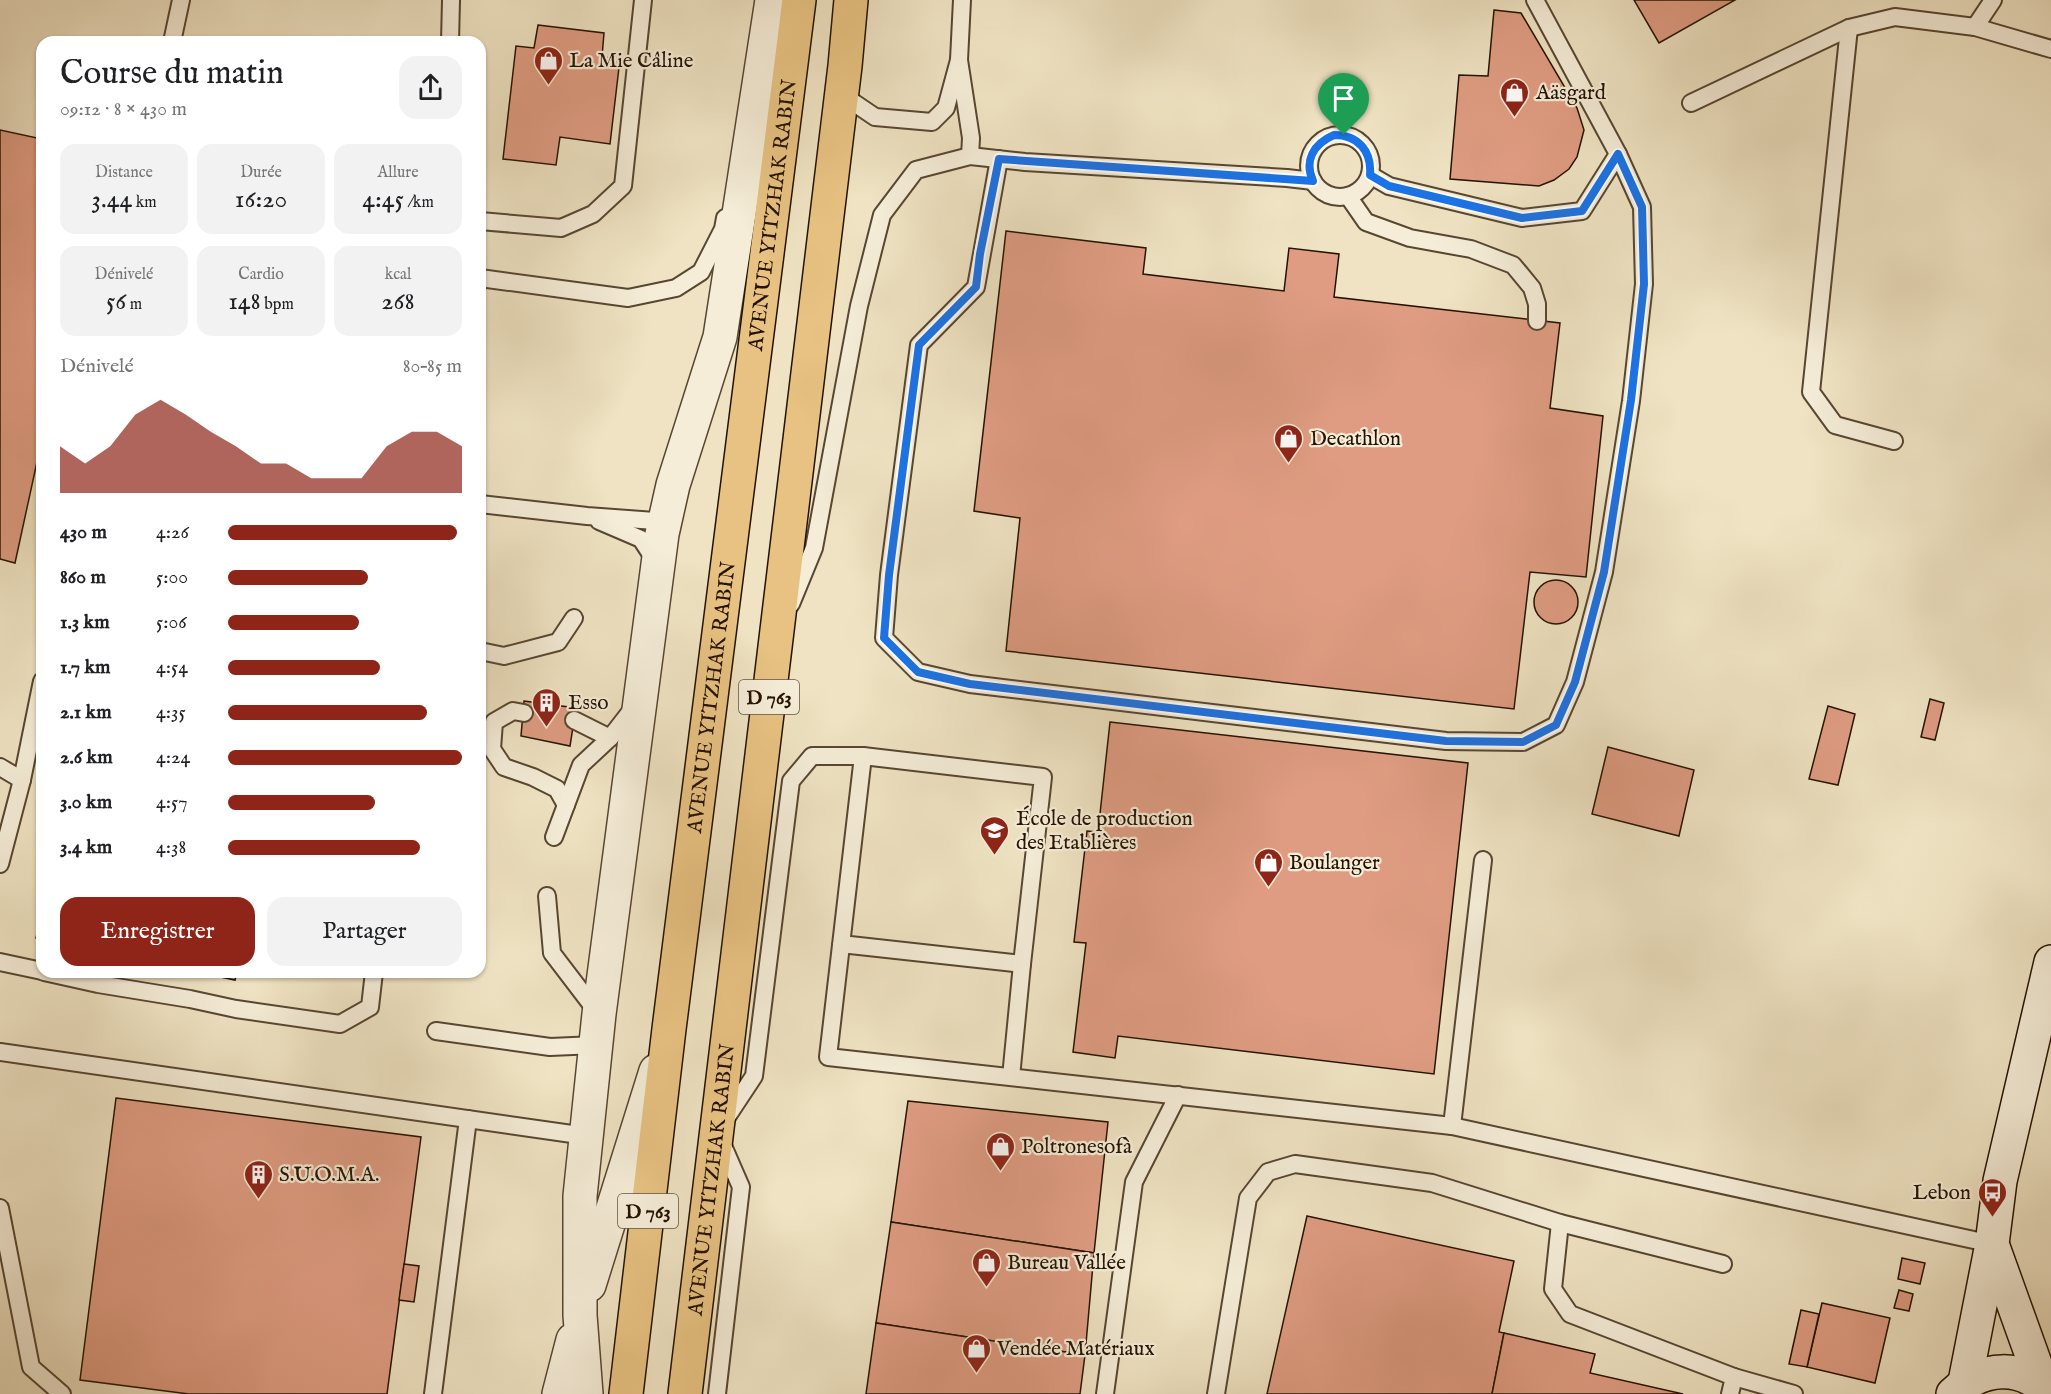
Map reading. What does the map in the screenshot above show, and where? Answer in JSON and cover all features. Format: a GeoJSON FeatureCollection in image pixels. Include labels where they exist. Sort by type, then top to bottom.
{"type":"FeatureCollection","features":[{"type":"Feature","properties":{"kind":"main road","name":"AVENUE YITZHAK RABIN"},"geometry":{"type":"LineString","coordinates":[[626,1394],[669,1029],[799,0]]}},
{"type":"Feature","properties":{"kind":"main road","name":"AVENUE YITZHAK RABIN"},"geometry":{"type":"LineString","coordinates":[[685,1394],[851,0]]}},
{"type":"Feature","properties":{"kind":"street"},"geometry":{"type":"LineString","coordinates":[[586,1394],[580,1315],[580,1196],[598,1030],[662,534],[673,485],[720,337],[771,0]]}},
{"type":"Feature","properties":{"kind":"street"},"geometry":{"type":"LineString","coordinates":[[1959,1388],[1992,1244],[2000,1180],[2051,962]]}},
{"type":"Feature","properties":{"kind":"street"},"geometry":{"type":"LineString","coordinates":[[559,1394],[580,1315],[669,1029]]}},
{"type":"Feature","properties":{"kind":"street"},"geometry":{"type":"LineString","coordinates":[[1992,1244],[2047,1390]]}},
{"type":"Feature","properties":{"kind":"street"},"geometry":{"type":"LineString","coordinates":[[1959,1388],[1984,1374],[2004,1371],[2025,1375],[2047,1390]]}},
{"type":"Feature","properties":{"kind":"lane"},"geometry":{"type":"LineString","coordinates":[[173,36],[181,0]]}},
{"type":"Feature","properties":{"kind":"lane"},"geometry":{"type":"LineString","coordinates":[[450,36],[451,0]]}},
{"type":"Feature","properties":{"kind":"lane"},"geometry":{"type":"LineString","coordinates":[[486,222],[561,228],[593,213],[623,186],[643,0]]}},
{"type":"Feature","properties":{"kind":"lane"},"geometry":{"type":"LineString","coordinates":[[486,279],[628,298],[675,288],[701,272],[723,229],[771,0]]}},
{"type":"Feature","properties":{"kind":"lane"},"geometry":{"type":"LineString","coordinates":[[962,0],[959,60],[971,138],[970,156]]}},
{"type":"Feature","properties":{"kind":"lane"},"geometry":{"type":"LineString","coordinates":[[999,159],[980,254],[976,287],[919,345],[889,575],[884,638],[918,672],[970,684],[1446,741],[1523,742],[1556,725],[1575,682],[1604,572],[1620,474],[1644,284],[1642,207],[1618,154],[1535,0]]}},
{"type":"Feature","properties":{"kind":"lane"},"geometry":{"type":"LineString","coordinates":[[1975,27],[1993,0]]}},
{"type":"Feature","properties":{"kind":"lane"},"geometry":{"type":"LineString","coordinates":[[1691,103],[1849,28],[1895,17],[1975,27],[2051,49]]}},
{"type":"Feature","properties":{"kind":"lane"},"geometry":{"type":"LineString","coordinates":[[1849,28],[1811,392],[1835,425],[1894,441]]}},
{"type":"Feature","properties":{"kind":"lane"},"geometry":{"type":"LineString","coordinates":[[841,94],[875,117],[932,122],[946,108],[959,60]]}},
{"type":"Feature","properties":{"kind":"lane"},"geometry":{"type":"LineString","coordinates":[[1334,135],[1344,135],[1362,145],[1368,154],[1371,164],[1370,175],[1357,192],[1337,197],[1327,195],[1313,181],[1309,172],[1309,163],[1317,145],[1334,135]]}},
{"type":"Feature","properties":{"kind":"lane"},"geometry":{"type":"LineString","coordinates":[[1370,175],[1389,186],[1522,218],[1582,211],[1618,154]]}},
{"type":"Feature","properties":{"kind":"lane"},"geometry":{"type":"LineString","coordinates":[[776,644],[814,548],[860,306],[882,215],[916,170],[970,156],[1025,162],[1313,181]]}},
{"type":"Feature","properties":{"kind":"lane"},"geometry":{"type":"LineString","coordinates":[[1348,196],[1366,222],[1410,238],[1471,249],[1513,265],[1532,288],[1537,304],[1537,321]]}},
{"type":"Feature","properties":{"kind":"lane"},"geometry":{"type":"LineString","coordinates":[[486,505],[655,521],[673,485]]}},
{"type":"Feature","properties":{"kind":"lane"},"geometry":{"type":"LineString","coordinates":[[587,516],[641,539],[657,563],[655,587]]}},
{"type":"Feature","properties":{"kind":"lane"},"geometry":{"type":"LineString","coordinates":[[486,652],[504,656],[558,642],[574,618]]}},
{"type":"Feature","properties":{"kind":"lane"},"geometry":{"type":"LineString","coordinates":[[554,837],[581,765],[610,738],[642,697]]}},
{"type":"Feature","properties":{"kind":"lane"},"geometry":{"type":"LineString","coordinates":[[0,864],[22,780],[36,711]]}},
{"type":"Feature","properties":{"kind":"lane"},"geometry":{"type":"LineString","coordinates":[[524,713],[513,711],[495,722],[492,748],[504,767],[533,777],[557,789],[566,805]]}},
{"type":"Feature","properties":{"kind":"lane"},"geometry":{"type":"LineString","coordinates":[[574,720],[610,738]]}},
{"type":"Feature","properties":{"kind":"lane"},"geometry":{"type":"LineString","coordinates":[[717,1394],[741,1187],[717,1132],[754,1076],[791,781],[812,756],[863,756],[1043,777],[1011,1077]]}},
{"type":"Feature","properties":{"kind":"lane"},"geometry":{"type":"LineString","coordinates":[[863,756],[828,1057],[1452,1125],[1992,1244]]}},
{"type":"Feature","properties":{"kind":"lane"},"geometry":{"type":"LineString","coordinates":[[0,767],[22,780]]}},
{"type":"Feature","properties":{"kind":"lane"},"geometry":{"type":"LineString","coordinates":[[1452,1125],[1483,860]]}},
{"type":"Feature","properties":{"kind":"lane"},"geometry":{"type":"LineString","coordinates":[[436,1031],[550,1047],[598,1030],[552,953],[547,896]]}},
{"type":"Feature","properties":{"kind":"lane"},"geometry":{"type":"LineString","coordinates":[[841,944],[1022,964]]}},
{"type":"Feature","properties":{"kind":"lane"},"geometry":{"type":"LineString","coordinates":[[0,962],[36,970]]}},
{"type":"Feature","properties":{"kind":"lane"},"geometry":{"type":"LineString","coordinates":[[70,978],[189,999],[236,1010],[340,1024],[370,1007],[373,978]]}},
{"type":"Feature","properties":{"kind":"lane"},"geometry":{"type":"LineString","coordinates":[[0,1052],[586,1136]]}},
{"type":"Feature","properties":{"kind":"lane"},"geometry":{"type":"LineString","coordinates":[[1105,1394],[1134,1182],[1178,1095]]}},
{"type":"Feature","properties":{"kind":"lane"},"geometry":{"type":"LineString","coordinates":[[434,1394],[468,1119]]}},
{"type":"Feature","properties":{"kind":"lane"},"geometry":{"type":"LineString","coordinates":[[1216,1394],[1248,1198],[1268,1172],[1294,1164],[1432,1183],[1560,1223],[1723,1264]]}},
{"type":"Feature","properties":{"kind":"lane"},"geometry":{"type":"LineString","coordinates":[[0,1208],[32,1367],[62,1394]]}},
{"type":"Feature","properties":{"kind":"lane"},"geometry":{"type":"LineString","coordinates":[[1560,1223],[1553,1289],[1570,1314],[1734,1377],[1794,1394]]}},
{"type":"Feature","properties":{"kind":"lane"},"geometry":{"type":"LineString","coordinates":[[1730,1394],[1734,1377]]}},
{"type":"Feature","properties":{"kind":"building"},"geometry":{"type":"Polygon","coordinates":[[[1634,0],[1735,0],[1659,43],[1634,0]]]}},
{"type":"Feature","properties":{"kind":"building"},"geometry":{"type":"Polygon","coordinates":[[[1494,10],[1521,13],[1577,108],[1584,130],[1577,157],[1569,169],[1554,180],[1539,186],[1450,179],[1459,75],[1488,76],[1494,10]]]}},
{"type":"Feature","properties":{"kind":"building"},"geometry":{"type":"Polygon","coordinates":[[[538,25],[604,33],[602,57],[620,59],[610,144],[560,137],[556,165],[503,159],[516,46],[534,48],[538,25]]]}},
{"type":"Feature","properties":{"kind":"building"},"geometry":{"type":"Polygon","coordinates":[[[0,130],[36,138],[36,467],[15,563],[0,559],[0,130]]]}},
{"type":"Feature","properties":{"kind":"building","name":"Decathlon"},"geometry":{"type":"Polygon","coordinates":[[[1006,231],[1146,248],[1143,274],[1284,291],[1289,248],[1339,254],[1334,297],[1560,323],[1550,408],[1603,416],[1586,577],[1530,572],[1514,709],[1006,651],[1020,518],[974,511],[1006,231]]]}},
{"type":"Feature","properties":{"kind":"building"},"geometry":{"type":"Polygon","coordinates":[[[1556,580],[1565,581],[1572,586],[1577,593],[1577,611],[1572,618],[1565,623],[1556,624],[1547,623],[1540,618],[1535,611],[1534,602],[1535,593],[1540,586],[1547,581],[1556,580]]]}},
{"type":"Feature","properties":{"kind":"building"},"geometry":{"type":"Polygon","coordinates":[[[1930,699],[1944,703],[1935,740],[1921,737],[1930,699]]]}},
{"type":"Feature","properties":{"kind":"building","name":"Esso"},"geometry":{"type":"Polygon","coordinates":[[[524,701],[576,708],[570,746],[521,736],[524,701]]]}},
{"type":"Feature","properties":{"kind":"building"},"geometry":{"type":"Polygon","coordinates":[[[1828,706],[1855,714],[1838,785],[1809,779],[1828,706]]]}},
{"type":"Feature","properties":{"kind":"building","name":"Boulanger"},"geometry":{"type":"Polygon","coordinates":[[[1110,722],[1468,763],[1434,1074],[1118,1036],[1115,1058],[1073,1052],[1086,943],[1074,942],[1087,831],[1098,832],[1110,722]]]}},
{"type":"Feature","properties":{"kind":"building"},"geometry":{"type":"Polygon","coordinates":[[[1608,747],[1694,770],[1679,836],[1592,814],[1608,747]]]}},
{"type":"Feature","properties":{"kind":"building","name":"S.U.O.M.A."},"geometry":{"type":"Polygon","coordinates":[[[116,1098],[421,1137],[387,1394],[189,1394],[80,1380],[116,1098]]]}},
{"type":"Feature","properties":{"kind":"building","name":"Poltronesofà"},"geometry":{"type":"Polygon","coordinates":[[[908,1101],[1108,1122],[1094,1253],[891,1222],[908,1101]]]}},
{"type":"Feature","properties":{"kind":"building"},"geometry":{"type":"Polygon","coordinates":[[[1307,1216],[1514,1261],[1499,1332],[1504,1333],[1492,1394],[1267,1394],[1307,1216]]]}},
{"type":"Feature","properties":{"kind":"building","name":"Bureau Vallée"},"geometry":{"type":"Polygon","coordinates":[[[891,1222],[1094,1253],[1085,1355],[876,1323],[891,1222]]]}},
{"type":"Feature","properties":{"kind":"building"},"geometry":{"type":"Polygon","coordinates":[[[1902,1258],[1925,1263],[1920,1284],[1898,1279],[1902,1258]]]}},
{"type":"Feature","properties":{"kind":"building"},"geometry":{"type":"Polygon","coordinates":[[[404,1264],[419,1266],[414,1302],[399,1300],[404,1264]]]}},
{"type":"Feature","properties":{"kind":"building"},"geometry":{"type":"Polygon","coordinates":[[[1899,1290],[1913,1294],[1909,1311],[1894,1308],[1899,1290]]]}},
{"type":"Feature","properties":{"kind":"building"},"geometry":{"type":"Polygon","coordinates":[[[1822,1303],[1890,1318],[1875,1383],[1807,1367],[1822,1303]]]}},
{"type":"Feature","properties":{"kind":"building"},"geometry":{"type":"Polygon","coordinates":[[[1801,1310],[1819,1314],[1807,1367],[1789,1364],[1801,1310]]]}},
{"type":"Feature","properties":{"kind":"building","name":"Vendée Matériaux"},"geometry":{"type":"Polygon","coordinates":[[[876,1323],[1085,1355],[1080,1394],[866,1394],[876,1323]]]}},
{"type":"Feature","properties":{"kind":"building"},"geometry":{"type":"Polygon","coordinates":[[[1504,1333],[1595,1354],[1590,1373],[1683,1394],[1492,1394],[1504,1333]]]}},
{"type":"Feature","properties":{"kind":"place","name":"La Mie Câline"},"geometry":{"type":"Point","coordinates":[548,86]}},
{"type":"Feature","properties":{"kind":"place","name":"Aäsgard"},"geometry":{"type":"Point","coordinates":[1515,118]}},
{"type":"Feature","properties":{"kind":"place","name":"Decathlon"},"geometry":{"type":"Point","coordinates":[1289,464]}},
{"type":"Feature","properties":{"kind":"place","name":"Esso"},"geometry":{"type":"Point","coordinates":[547,728]}},
{"type":"Feature","properties":{"kind":"place","name":"École de production des Etablières"},"geometry":{"type":"Point","coordinates":[995,856]}},
{"type":"Feature","properties":{"kind":"place","name":"Boulanger"},"geometry":{"type":"Point","coordinates":[1268,888]}},
{"type":"Feature","properties":{"kind":"place","name":"Poltronesofà"},"geometry":{"type":"Point","coordinates":[1000,1172]}},
{"type":"Feature","properties":{"kind":"place","name":"S.U.O.M.A."},"geometry":{"type":"Point","coordinates":[258,1200]}},
{"type":"Feature","properties":{"kind":"place","name":"Lebon"},"geometry":{"type":"Point","coordinates":[1992,1218]}},
{"type":"Feature","properties":{"kind":"place","name":"Bureau Vallée"},"geometry":{"type":"Point","coordinates":[986,1288]}},
{"type":"Feature","properties":{"kind":"place","name":"Vendée Matériaux"},"geometry":{"type":"Point","coordinates":[976,1374]}},
{"type":"Feature","properties":{"kind":"route"},"geometry":{"type":"LineString","coordinates":[[1334,135],[1344,135],[1362,145],[1368,154],[1371,164],[1370,175],[1389,186],[1522,218],[1582,211],[1618,154],[1642,207],[1644,284],[1631,400],[1604,572],[1575,682],[1556,725],[1523,742],[1446,741],[970,684],[918,672],[884,638],[889,575],[919,345],[976,287],[980,254],[999,159],[1313,181],[1309,172],[1309,163],[1317,145],[1334,135]]}}]}
